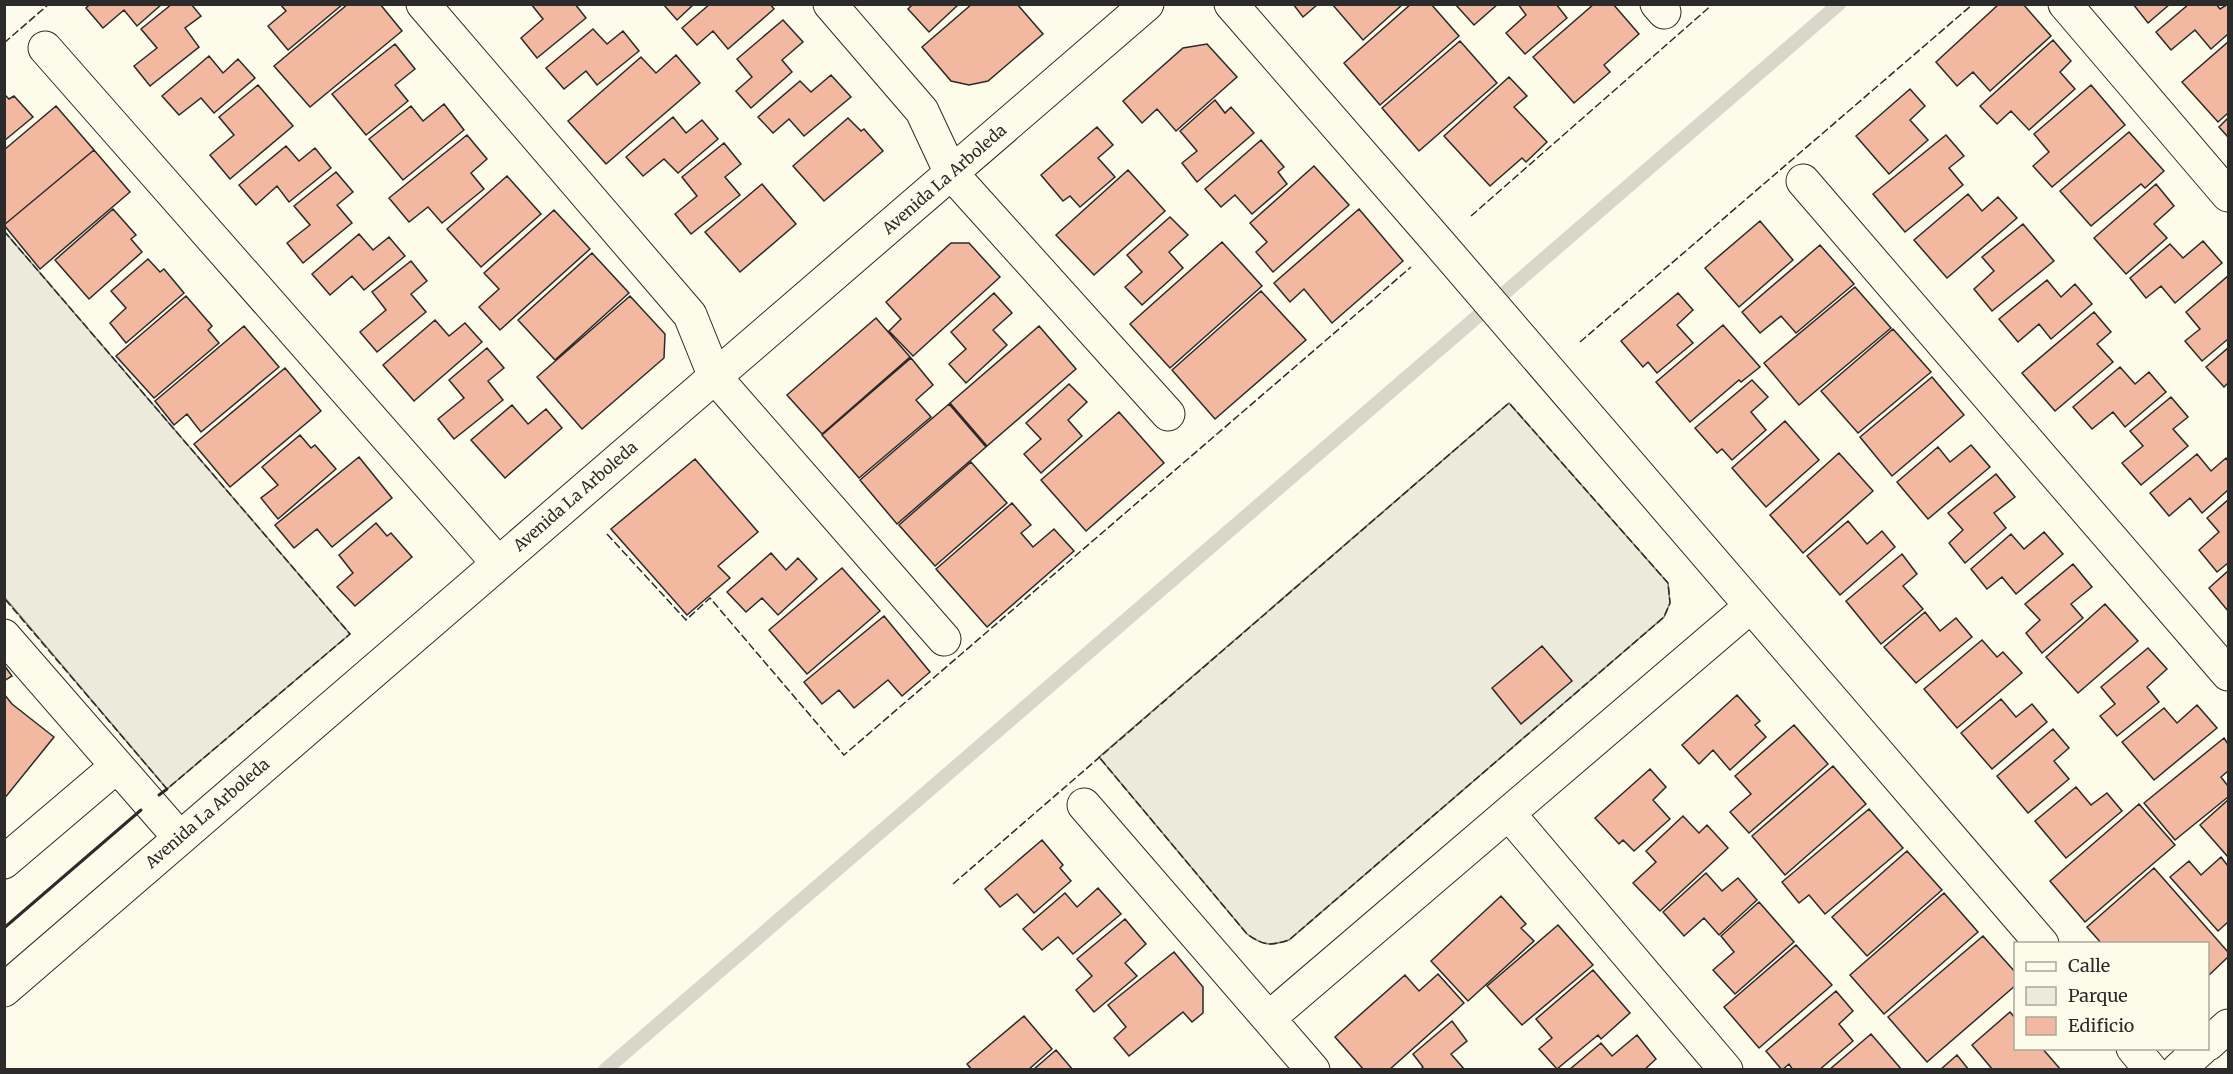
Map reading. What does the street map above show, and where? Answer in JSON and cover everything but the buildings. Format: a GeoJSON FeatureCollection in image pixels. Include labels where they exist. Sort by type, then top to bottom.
{"type":"FeatureCollection","features":[{"type":"Feature","properties":{"kind":"street"},"geometry":{"type":"LineString","coordinates":[[423,4],[690,315],[715,377],[944,639]]}},
{"type":"Feature","properties":{"kind":"street"},"geometry":{"type":"LineString","coordinates":[[830,4],[922,111],[951,173],[1168,414]]}},
{"type":"Feature","properties":{"kind":"street","name":"Avenida La Arboleda"},"geometry":{"type":"LineString","coordinates":[[4,990],[1148,4]]}},
{"type":"Feature","properties":{"kind":"street"},"geometry":{"type":"LineString","coordinates":[[1231,4],[2040,942]]}},
{"type":"Feature","properties":{"kind":"street"},"geometry":{"type":"LineString","coordinates":[[2065,4],[2229,195]]}},
{"type":"Feature","properties":{"kind":"street"},"geometry":{"type":"LineString","coordinates":[[45,48],[498,563]]}},
{"type":"Feature","properties":{"kind":"street"},"geometry":{"type":"LineString","coordinates":[[1803,181],[2229,675]]}},
{"type":"Feature","properties":{"kind":"street"},"geometry":{"type":"LineString","coordinates":[[1269,1018],[1751,606]]}},
{"type":"Feature","properties":{"kind":"street"},"geometry":{"type":"LineString","coordinates":[[4,636],[179,837]]}},
{"type":"Feature","properties":{"kind":"street"},"geometry":{"type":"LineString","coordinates":[[4,862],[117,766]]}},
{"type":"Feature","properties":{"kind":"street"},"geometry":{"type":"LineString","coordinates":[[1084,805],[1313,1070]]}},
{"type":"Feature","properties":{"kind":"street"},"geometry":{"type":"LineString","coordinates":[[1509,814],[1726,1070]]}},
{"type":"Feature","properties":{"kind":"street"},"geometry":{"type":"LineString","coordinates":[[2209,1043],[2229,1026]]}},
{"type":"Feature","properties":{"kind":"street"},"geometry":{"type":"LineString","coordinates":[[2135,1050],[2151,1070]]}},
{"type":"Feature","properties":{"kind":"street"},"geometry":{"type":"LineString","coordinates":[[2178,1070],[2200,1050]]}},
{"type":"Feature","properties":{"kind":"green space"},"geometry":{"type":"Polygon","coordinates":[[[4,231],[350,634],[167,789],[5,598],[4,231]]]}},
{"type":"Feature","properties":{"kind":"green space"},"geometry":{"type":"Polygon","coordinates":[[[1509,403],[1668,583],[1670,603],[1664,617],[1289,940],[1272,944],[1258,941],[1247,934],[1099,757],[1509,403]]]}},
{"type":"Feature","properties":{"kind":"waterway"},"geometry":{"type":"LineString","coordinates":[[605,1070],[1839,4]]}},
{"type":"Feature","properties":{"kind":"fence"},"geometry":{"type":"LineString","coordinates":[[4,43],[49,4]]}},
{"type":"Feature","properties":{"kind":"fence"},"geometry":{"type":"LineString","coordinates":[[1471,216],[1713,4]]}},
{"type":"Feature","properties":{"kind":"fence"},"geometry":{"type":"LineString","coordinates":[[1580,342],[1973,4]]}},
{"type":"Feature","properties":{"kind":"fence"},"geometry":{"type":"LineString","coordinates":[[4,231],[350,634],[167,789],[4,598]]}},
{"type":"Feature","properties":{"kind":"fence"},"geometry":{"type":"LineString","coordinates":[[607,534],[686,620],[710,598],[844,755],[1411,267]]}},
{"type":"Feature","properties":{"kind":"fence"},"geometry":{"type":"LineString","coordinates":[[953,884],[1509,403],[1668,583],[1670,603],[1664,617],[1289,940],[1267,944],[1247,934],[1099,757]]}},
{"type":"Feature","properties":{"kind":"wall"},"geometry":{"type":"LineString","coordinates":[[159,795],[167,789]]}},
{"type":"Feature","properties":{"kind":"wall"},"geometry":{"type":"LineString","coordinates":[[4,928],[141,810]]}}]}
